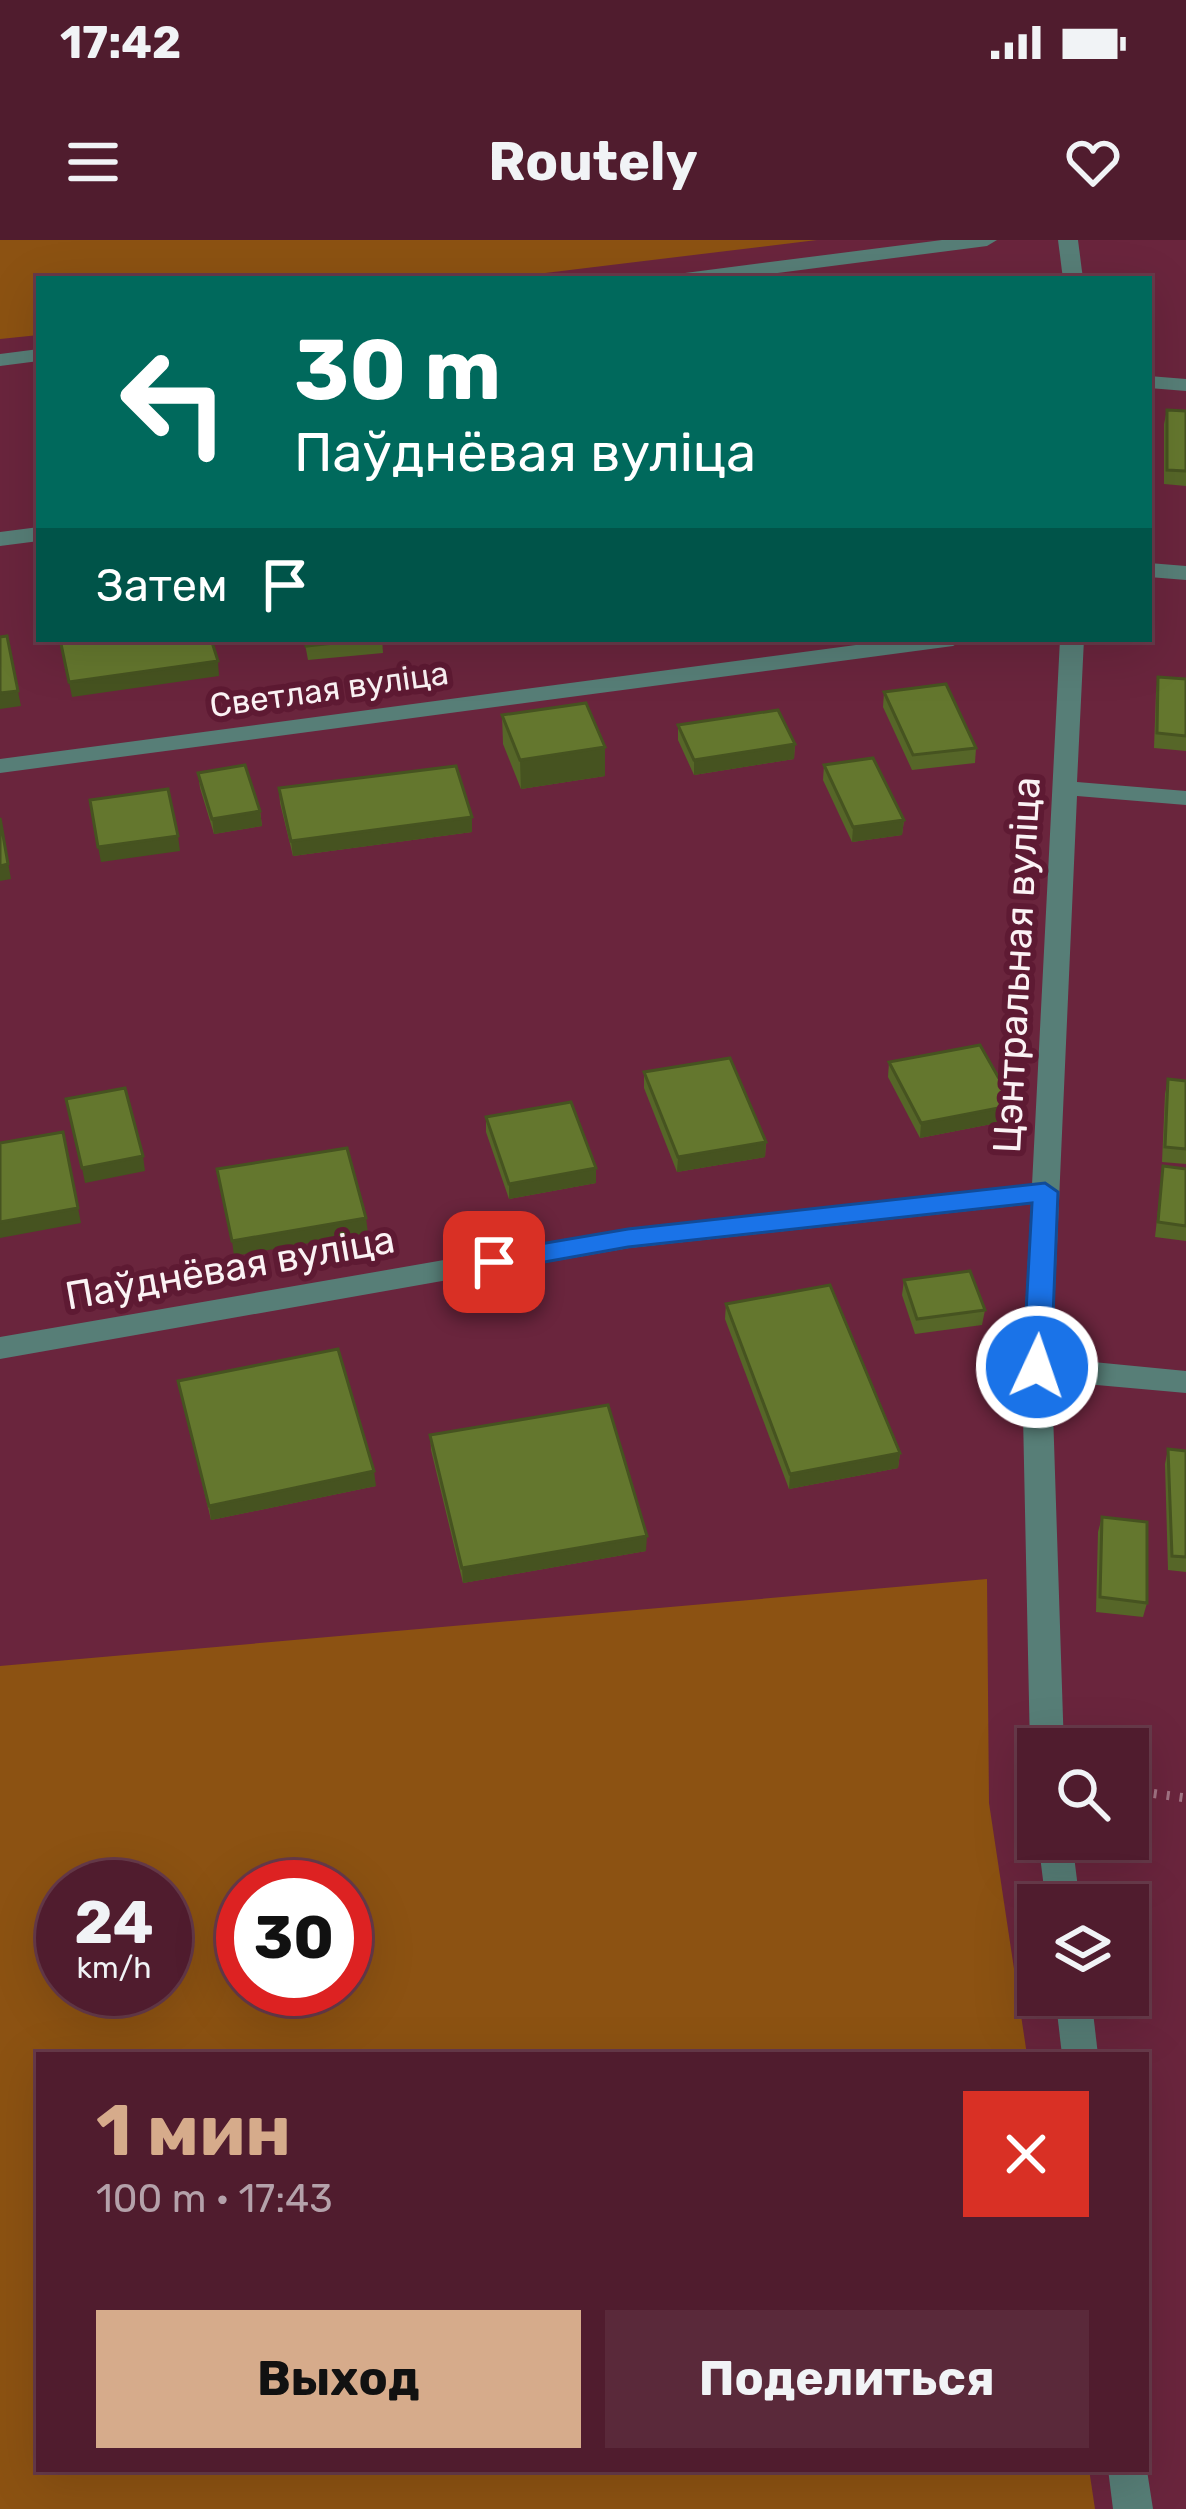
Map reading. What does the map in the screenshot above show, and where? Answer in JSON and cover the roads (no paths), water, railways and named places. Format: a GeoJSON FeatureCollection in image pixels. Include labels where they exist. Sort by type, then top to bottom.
{"type":"FeatureCollection","features":[{"type":"Feature","properties":{"kind":"street"},"geometry":{"type":"LineString","coordinates":[[708,276],[986,240]]}},
{"type":"Feature","properties":{"kind":"street"},"geometry":{"type":"LineString","coordinates":[[1068,240],[1072,276]]}},
{"type":"Feature","properties":{"kind":"street"},"geometry":{"type":"LineString","coordinates":[[0,360],[36,355]]}},
{"type":"Feature","properties":{"kind":"street"},"geometry":{"type":"LineString","coordinates":[[1152,382],[1186,385]]}},
{"type":"Feature","properties":{"kind":"street"},"geometry":{"type":"LineString","coordinates":[[0,539],[36,534]]}},
{"type":"Feature","properties":{"kind":"street"},"geometry":{"type":"LineString","coordinates":[[1152,570],[1186,573]]}},
{"type":"Feature","properties":{"kind":"street","name":"Светлая вуліца"},"geometry":{"type":"LineString","coordinates":[[0,766],[930,642]]}},
{"type":"Feature","properties":{"kind":"street","name":"Цэнтральная вуліца"},"geometry":{"type":"LineString","coordinates":[[1046,1728],[1037,1367],[1072,642]]}},
{"type":"Feature","properties":{"kind":"street"},"geometry":{"type":"LineString","coordinates":[[1065,788],[1186,798]]}},
{"type":"Feature","properties":{"kind":"street","name":"Паўднёвая вуліца"},"geometry":{"type":"LineString","coordinates":[[0,1348],[628,1238],[1045,1192]]}},
{"type":"Feature","properties":{"kind":"street"},"geometry":{"type":"LineString","coordinates":[[1037,1367],[1186,1382]]}},
{"type":"Feature","properties":{"kind":"street"},"geometry":{"type":"LineString","coordinates":[[1075,2016],[1080,2052]]}},
{"type":"Feature","properties":{"kind":"street"},"geometry":{"type":"LineString","coordinates":[[1129,2472],[1133,2509]]}}]}
